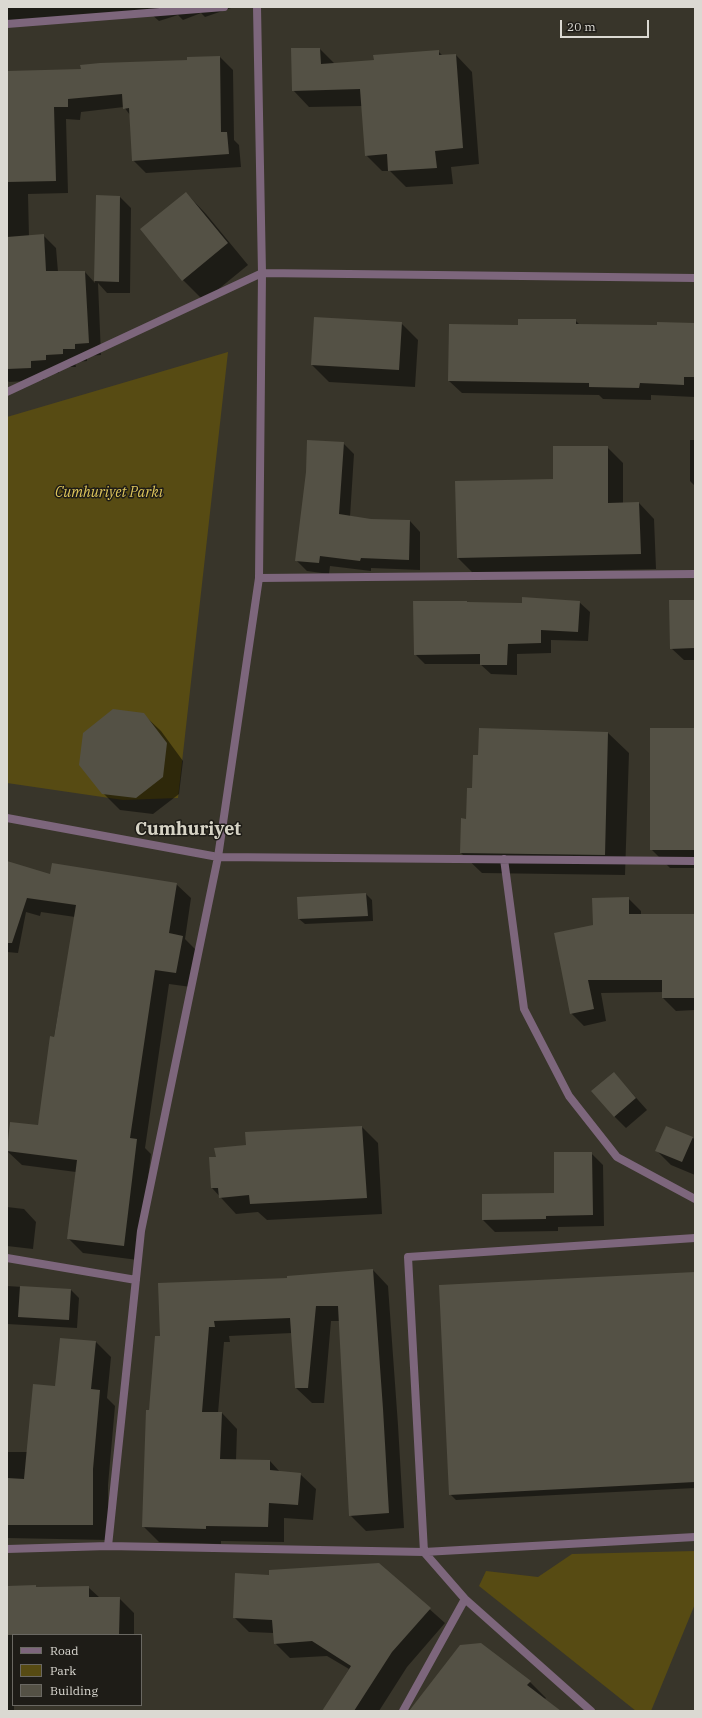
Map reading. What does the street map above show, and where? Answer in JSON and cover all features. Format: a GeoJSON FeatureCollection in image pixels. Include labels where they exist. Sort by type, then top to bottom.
{"type":"FeatureCollection","features":[{"type":"Feature","properties":{"kind":"street"},"geometry":{"type":"LineString","coordinates":[[7,24],[224,7]]}},
{"type":"Feature","properties":{"kind":"street"},"geometry":{"type":"LineString","coordinates":[[108,1546],[141,1231],[218,857],[259,578],[262,273],[257,7]]}},
{"type":"Feature","properties":{"kind":"street"},"geometry":{"type":"LineString","coordinates":[[7,392],[262,273],[695,278]]}},
{"type":"Feature","properties":{"kind":"street"},"geometry":{"type":"LineString","coordinates":[[259,578],[695,574]]}},
{"type":"Feature","properties":{"kind":"street"},"geometry":{"type":"LineString","coordinates":[[7,818],[218,857],[695,861]]}},
{"type":"Feature","properties":{"kind":"street"},"geometry":{"type":"LineString","coordinates":[[504,859],[524,1009],[568,1096],[618,1157],[695,1199]]}},
{"type":"Feature","properties":{"kind":"street"},"geometry":{"type":"LineString","coordinates":[[591,1711],[465,1599],[424,1552],[408,1257],[695,1238]]}},
{"type":"Feature","properties":{"kind":"street"},"geometry":{"type":"LineString","coordinates":[[7,1258],[136,1280]]}},
{"type":"Feature","properties":{"kind":"street"},"geometry":{"type":"LineString","coordinates":[[7,1549],[108,1546],[424,1552],[695,1537]]}},
{"type":"Feature","properties":{"kind":"street"},"geometry":{"type":"LineString","coordinates":[[403,1711],[465,1599]]}},
{"type":"Feature","properties":{"kind":"green space","name":"Cumhuriyet Parkı"},"geometry":{"type":"Polygon","coordinates":[[[228,352],[178,798],[123,800],[7,783],[7,417],[228,352]]]}},
{"type":"Feature","properties":{"kind":"green space"},"geometry":{"type":"Polygon","coordinates":[[[695,1551],[695,1604],[651,1711],[636,1711],[479,1586],[486,1571],[538,1577],[572,1554],[695,1551]]]}},
{"type":"Feature","properties":{"kind":"building"},"geometry":{"type":"Polygon","coordinates":[[[291,48],[320,48],[321,64],[374,60],[373,55],[439,50],[439,55],[456,54],[463,148],[435,151],[437,168],[388,171],[387,154],[365,156],[360,89],[292,91],[291,48]]]}},
{"type":"Feature","properties":{"kind":"building"},"geometry":{"type":"Polygon","coordinates":[[[220,56],[221,132],[227,132],[229,154],[132,161],[129,108],[123,109],[122,94],[68,99],[68,107],[54,107],[56,181],[7,182],[7,71],[81,69],[80,65],[100,63],[187,60],[187,57],[220,56]]]}},
{"type":"Feature","properties":{"kind":"building"},"geometry":{"type":"Polygon","coordinates":[[[186,192],[228,243],[182,281],[140,229],[186,192]]]}},
{"type":"Feature","properties":{"kind":"building"},"geometry":{"type":"Polygon","coordinates":[[[96,195],[120,196],[119,282],[94,281],[96,195]]]}},
{"type":"Feature","properties":{"kind":"building"},"geometry":{"type":"Polygon","coordinates":[[[44,234],[46,271],[85,271],[89,343],[75,344],[75,349],[63,349],[63,354],[46,355],[46,360],[31,361],[31,368],[7,369],[7,237],[44,234]]]}},
{"type":"Feature","properties":{"kind":"building"},"geometry":{"type":"Polygon","coordinates":[[[314,317],[402,322],[399,370],[311,365],[314,317]]]}},
{"type":"Feature","properties":{"kind":"building"},"geometry":{"type":"Polygon","coordinates":[[[518,319],[576,319],[576,324],[657,325],[657,322],[695,323],[695,377],[684,377],[684,385],[640,383],[639,388],[589,387],[589,383],[448,381],[449,324],[518,325],[518,319]]]}},
{"type":"Feature","properties":{"kind":"building"},"geometry":{"type":"Polygon","coordinates":[[[307,440],[344,442],[339,514],[371,519],[410,520],[409,560],[361,558],[360,561],[320,556],[319,563],[295,561],[306,472],[307,440]]]}},
{"type":"Feature","properties":{"kind":"building"},"geometry":{"type":"Polygon","coordinates":[[[553,446],[608,446],[608,503],[639,502],[641,554],[457,558],[455,481],[553,479],[553,446]]]}},
{"type":"Feature","properties":{"kind":"building"},"geometry":{"type":"Polygon","coordinates":[[[522,597],[580,601],[578,632],[541,630],[541,643],[508,644],[507,665],[480,665],[480,654],[414,655],[413,601],[522,603],[522,597]]]}},
{"type":"Feature","properties":{"kind":"building"},"geometry":{"type":"Polygon","coordinates":[[[669,600],[694,600],[694,648],[670,649],[669,600]]]}},
{"type":"Feature","properties":{"kind":"building"},"geometry":{"type":"Polygon","coordinates":[[[113,709],[144,713],[167,743],[163,777],[136,798],[102,794],[79,765],[83,733],[113,709]]]}},
{"type":"Feature","properties":{"kind":"building"},"geometry":{"type":"Polygon","coordinates":[[[479,728],[608,732],[605,855],[460,853],[461,818],[466,819],[467,788],[472,788],[473,755],[478,755],[479,728]]]}},
{"type":"Feature","properties":{"kind":"building"},"geometry":{"type":"Polygon","coordinates":[[[650,728],[695,728],[695,850],[650,850],[650,728]]]}},
{"type":"Feature","properties":{"kind":"building"},"geometry":{"type":"Polygon","coordinates":[[[7,861],[50,874],[52,863],[177,883],[169,933],[183,936],[176,973],[155,970],[130,1138],[137,1139],[124,1246],[67,1239],[77,1160],[7,1151],[10,1122],[38,1125],[50,1036],[54,1037],[76,905],[27,898],[12,943],[7,943],[7,861]]]}},
{"type":"Feature","properties":{"kind":"building"},"geometry":{"type":"Polygon","coordinates":[[[366,893],[368,916],[298,919],[297,897],[366,893]]]}},
{"type":"Feature","properties":{"kind":"building"},"geometry":{"type":"Polygon","coordinates":[[[629,897],[629,914],[695,914],[695,998],[662,998],[662,980],[588,980],[594,1009],[570,1014],[554,933],[593,925],[592,898],[629,897]]]}},
{"type":"Feature","properties":{"kind":"building"},"geometry":{"type":"Polygon","coordinates":[[[614,1072],[636,1098],[614,1117],[591,1091],[614,1072]]]}},
{"type":"Feature","properties":{"kind":"building"},"geometry":{"type":"Polygon","coordinates":[[[362,1126],[367,1198],[250,1204],[249,1195],[219,1198],[218,1188],[211,1188],[209,1157],[216,1157],[214,1148],[246,1145],[245,1132],[362,1126]]]}},
{"type":"Feature","properties":{"kind":"building"},"geometry":{"type":"Polygon","coordinates":[[[666,1126],[693,1137],[682,1162],[655,1151],[666,1126]]]}},
{"type":"Feature","properties":{"kind":"building"},"geometry":{"type":"Polygon","coordinates":[[[554,1152],[592,1152],[593,1215],[546,1216],[546,1219],[482,1220],[482,1194],[554,1193],[554,1152]]]}},
{"type":"Feature","properties":{"kind":"building"},"geometry":{"type":"Polygon","coordinates":[[[373,1269],[389,1513],[349,1516],[338,1306],[316,1306],[308,1388],[295,1388],[290,1318],[214,1321],[215,1327],[209,1327],[202,1412],[222,1412],[220,1459],[270,1460],[270,1470],[301,1473],[298,1505],[269,1503],[268,1527],[206,1526],[206,1529],[142,1527],[146,1410],[149,1410],[155,1336],[160,1336],[158,1283],[287,1278],[287,1276],[373,1269]]]}},
{"type":"Feature","properties":{"kind":"building"},"geometry":{"type":"Polygon","coordinates":[[[695,1272],[695,1482],[449,1495],[439,1285],[695,1272]]]}},
{"type":"Feature","properties":{"kind":"building"},"geometry":{"type":"Polygon","coordinates":[[[20,1286],[71,1289],[69,1320],[18,1317],[20,1286]]]}},
{"type":"Feature","properties":{"kind":"building"},"geometry":{"type":"Polygon","coordinates":[[[60,1338],[96,1341],[91,1389],[100,1390],[93,1469],[93,1525],[7,1525],[7,1478],[24,1479],[33,1384],[55,1386],[60,1338]]]}},
{"type":"Feature","properties":{"kind":"building"},"geometry":{"type":"Polygon","coordinates":[[[379,1563],[431,1608],[392,1652],[354,1711],[322,1711],[351,1666],[312,1641],[274,1644],[272,1620],[233,1618],[235,1573],[269,1575],[269,1570],[379,1563]]]}},
{"type":"Feature","properties":{"kind":"building"},"geometry":{"type":"Polygon","coordinates":[[[7,1586],[89,1586],[89,1597],[120,1597],[119,1634],[7,1635],[7,1586]]]}},
{"type":"Feature","properties":{"kind":"building"},"geometry":{"type":"Polygon","coordinates":[[[481,1643],[531,1681],[527,1685],[561,1711],[409,1711],[460,1645],[481,1643]]]}},
{"type":"Feature","properties":{"kind":"district","name":"Cumhuriyet"},"geometry":{"type":"Point","coordinates":[188,830]}}]}
